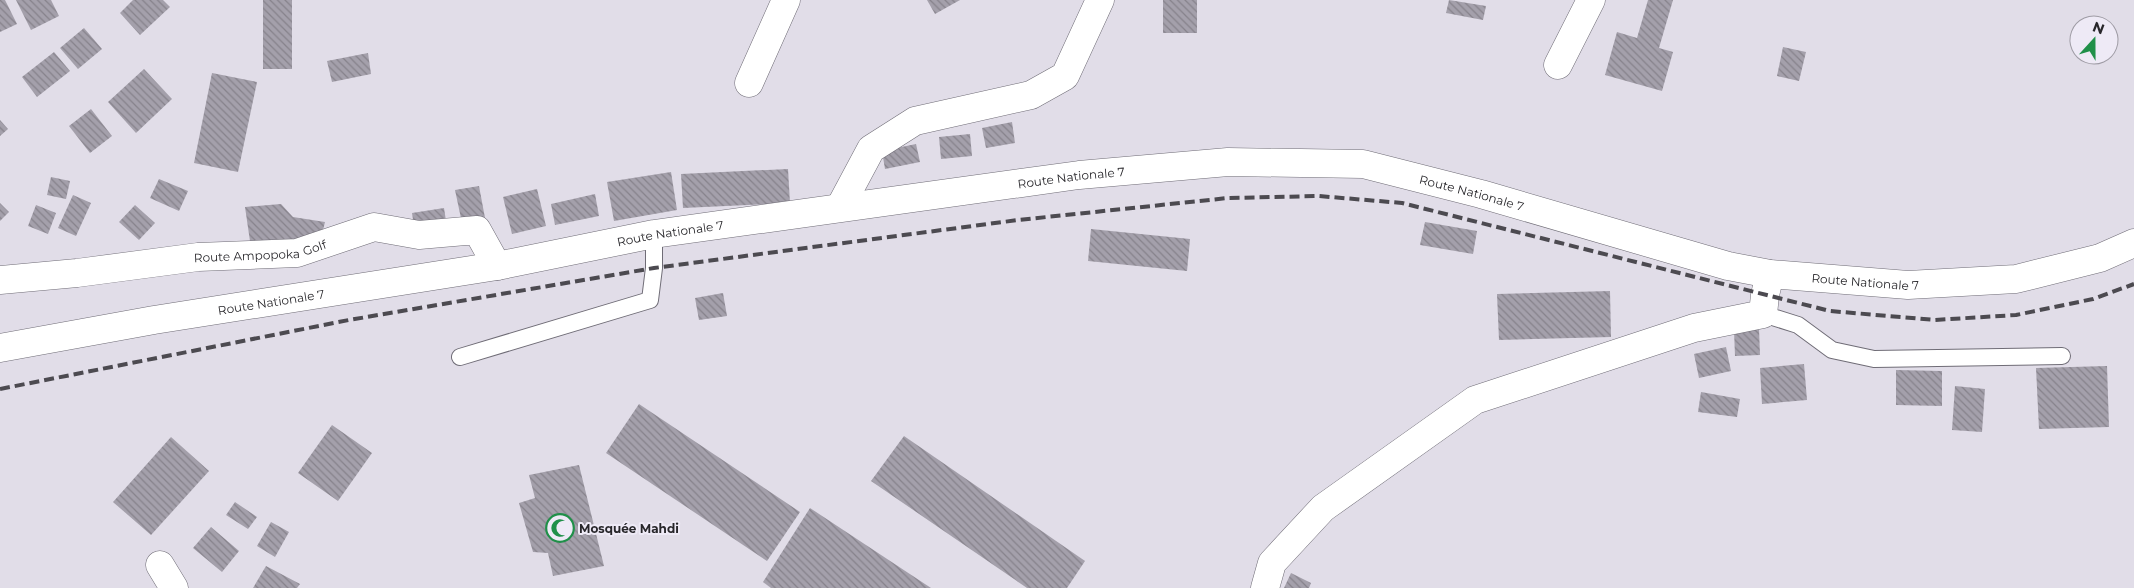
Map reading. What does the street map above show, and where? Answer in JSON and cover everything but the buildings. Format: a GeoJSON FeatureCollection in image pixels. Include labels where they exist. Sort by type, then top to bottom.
{"type":"FeatureCollection","features":[{"type":"Feature","properties":{"kind":"main road"},"geometry":{"type":"LineString","coordinates":[[749,84],[786,0]]}},
{"type":"Feature","properties":{"kind":"main road"},"geometry":{"type":"LineString","coordinates":[[840,207],[872,149],[915,122],[1031,95],[1065,76],[1100,0]]}},
{"type":"Feature","properties":{"kind":"main road"},"geometry":{"type":"LineString","coordinates":[[1558,65],[1591,0]]}},
{"type":"Feature","properties":{"kind":"main road","name":"Route Nationale 7"},"geometry":{"type":"LineString","coordinates":[[0,348],[163,318],[497,266],[654,234],[1079,174],[1218,163],[1363,164],[1481,194],[1728,266],[1770,274],[1908,285],[2016,278],[2100,258],[2134,243]]}},
{"type":"Feature","properties":{"kind":"main road","name":"Route Ampopoka Golf"},"geometry":{"type":"LineString","coordinates":[[0,280],[198,257],[297,253],[374,228],[419,234],[476,230],[497,266]]}},
{"type":"Feature","properties":{"kind":"main road"},"geometry":{"type":"LineString","coordinates":[[1265,588],[1272,563],[1323,508],[1475,400],[1694,328],[1763,314],[1770,274]]}},
{"type":"Feature","properties":{"kind":"main road"},"geometry":{"type":"LineString","coordinates":[[160,565],[174,588]]}},
{"type":"Feature","properties":{"kind":"lane"},"geometry":{"type":"LineString","coordinates":[[460,357],[650,300],[654,268],[654,234]]}},
{"type":"Feature","properties":{"kind":"lane"},"geometry":{"type":"LineString","coordinates":[[1763,314],[1798,325],[1832,350],[1874,359],[2062,356]]}},
{"type":"Feature","properties":{"kind":"railway"},"geometry":{"type":"LineString","coordinates":[[0,389],[349,320],[654,268],[1018,220],[1228,198],[1319,196],[1402,203],[1830,311],[1935,320],[2016,315],[2093,299],[2134,284]]}},
{"type":"Feature","properties":{"kind":"place","name":"Mosquée Mahdi"},"geometry":{"type":"Point","coordinates":[560,528]}}]}
